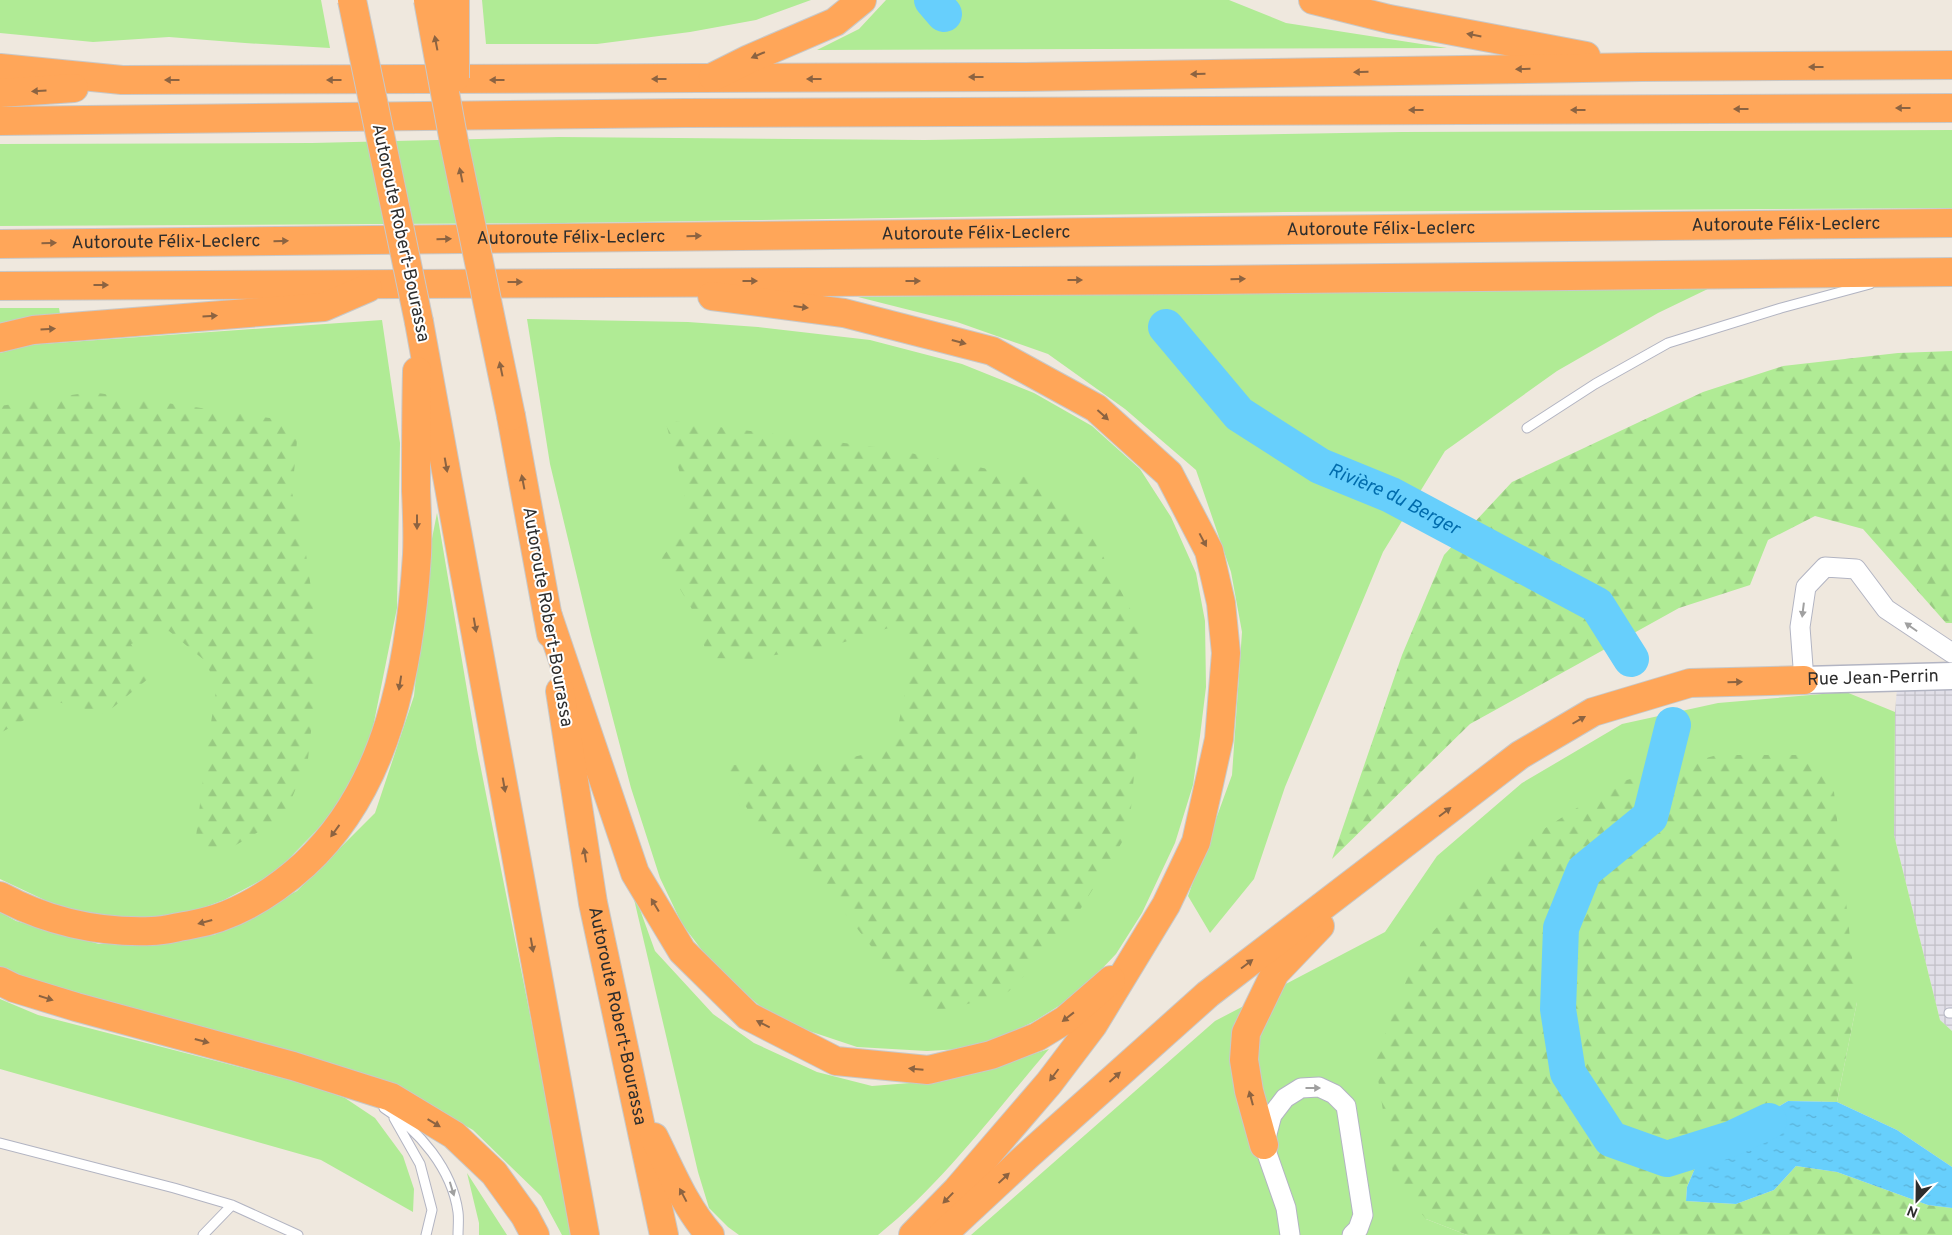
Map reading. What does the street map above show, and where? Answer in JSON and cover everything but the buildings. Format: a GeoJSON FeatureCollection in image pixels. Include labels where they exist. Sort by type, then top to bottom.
{"type":"FeatureCollection","features":[{"type":"Feature","properties":{"kind":"highway","name":"Autoroute Robert-Bourassa"},"geometry":{"type":"LineString","coordinates":[[352,0],[419,322],[427,419]]}},
{"type":"Feature","properties":{"kind":"highway","name":"Autoroute Robert-Bourassa"},"geometry":{"type":"LineString","coordinates":[[428,0],[454,142],[511,416],[548,616],[593,903],[664,1235]]}},
{"type":"Feature","properties":{"kind":"highway"},"geometry":{"type":"LineString","coordinates":[[454,142],[455,0]]}},
{"type":"Feature","properties":{"kind":"highway"},"geometry":{"type":"LineString","coordinates":[[708,79],[835,22],[862,0]]}},
{"type":"Feature","properties":{"kind":"highway"},"geometry":{"type":"LineString","coordinates":[[1313,0],[1389,18],[1642,67]]}},
{"type":"Feature","properties":{"kind":"highway"},"geometry":{"type":"LineString","coordinates":[[1865,66],[1952,46]]}},
{"type":"Feature","properties":{"kind":"highway"},"geometry":{"type":"LineString","coordinates":[[0,68],[122,80],[1035,77],[1642,67],[1952,65]]}},
{"type":"Feature","properties":{"kind":"highway"},"geometry":{"type":"LineString","coordinates":[[0,93],[66,90],[122,80]]}},
{"type":"Feature","properties":{"kind":"highway"},"geometry":{"type":"LineString","coordinates":[[0,121],[685,113],[1952,108]]}},
{"type":"Feature","properties":{"kind":"highway","name":"Autoroute Félix-Leclerc"},"geometry":{"type":"LineString","coordinates":[[0,244],[1952,223]]}},
{"type":"Feature","properties":{"kind":"highway"},"geometry":{"type":"LineString","coordinates":[[0,286],[1208,280],[1952,272]]}},
{"type":"Feature","properties":{"kind":"highway"},"geometry":{"type":"LineString","coordinates":[[596,282],[844,313],[992,351],[1096,408],[1169,474],[1209,551],[1221,603],[1226,653],[1219,739],[1196,842],[1166,905],[1093,1025],[1049,1083],[957,1190],[912,1235]]}},
{"type":"Feature","properties":{"kind":"highway"},"geometry":{"type":"LineString","coordinates":[[0,338],[33,330],[324,307],[379,284]]}},
{"type":"Feature","properties":{"kind":"highway"},"geometry":{"type":"LineString","coordinates":[[0,896],[15,904],[57,920],[104,931],[154,931],[206,922],[242,908],[287,881],[323,847],[360,796],[378,755],[399,692],[410,623],[427,419]]}},
{"type":"Feature","properties":{"kind":"highway"},"geometry":{"type":"LineString","coordinates":[[427,419],[585,1235]]}},
{"type":"Feature","properties":{"kind":"highway"},"geometry":{"type":"LineString","coordinates":[[548,616],[635,872],[682,951],[748,1016],[836,1061],[928,1070],[992,1055],[1037,1037],[1065,1020],[1131,963]]}},
{"type":"Feature","properties":{"kind":"highway"},"geometry":{"type":"LineString","coordinates":[[942,1235],[1208,994],[1520,755],[1593,712],[1690,683],[1804,680]]}},
{"type":"Feature","properties":{"kind":"highway"},"geometry":{"type":"LineString","coordinates":[[1264,1145],[1248,1091],[1244,1060],[1246,1033],[1275,973],[1304,941],[1422,830]]}},
{"type":"Feature","properties":{"kind":"highway"},"geometry":{"type":"LineString","coordinates":[[0,982],[76,1007],[343,1081],[391,1097],[454,1135],[494,1172],[536,1235]]}},
{"type":"Feature","properties":{"kind":"highway"},"geometry":{"type":"LineString","coordinates":[[636,1102],[684,1199],[710,1235]]}},
{"type":"Feature","properties":{"kind":"street","name":"Rue Jean-Perrin"},"geometry":{"type":"LineString","coordinates":[[1952,653],[1886,610],[1856,570],[1825,567],[1806,587],[1800,627],[1804,680],[1952,676]]}},
{"type":"Feature","properties":{"kind":"street"},"geometry":{"type":"LineString","coordinates":[[1290,1235],[1286,1208],[1264,1145],[1272,1115],[1285,1098],[1301,1088],[1319,1087],[1334,1094],[1346,1106],[1363,1215],[1358,1229],[1352,1235]]}},
{"type":"Feature","properties":{"kind":"lane"},"geometry":{"type":"LineString","coordinates":[[1528,428],[1595,384],[1668,343],[1781,308],[1914,272]]}},
{"type":"Feature","properties":{"kind":"lane"},"geometry":{"type":"LineString","coordinates":[[343,1081],[390,1111],[419,1136],[448,1178],[458,1212],[458,1235]]}},
{"type":"Feature","properties":{"kind":"lane"},"geometry":{"type":"LineString","coordinates":[[390,1111],[420,1164],[432,1210],[426,1235]]}},
{"type":"Feature","properties":{"kind":"lane"},"geometry":{"type":"LineString","coordinates":[[0,1143],[174,1188],[232,1206],[298,1235]]}},
{"type":"Feature","properties":{"kind":"lane"},"geometry":{"type":"LineString","coordinates":[[203,1235],[232,1206]]}},
{"type":"Feature","properties":{"kind":"shaded area"},"geometry":{"type":"Polygon","coordinates":[[[1952,676],[1952,1031],[1940,1020],[1894,835],[1895,712],[1898,677],[1952,676]]]}},
{"type":"Feature","properties":{"kind":"green space"},"geometry":{"type":"Polygon","coordinates":[[[0,0],[321,0],[330,48],[169,37],[93,42],[0,33],[0,0]]]}},
{"type":"Feature","properties":{"kind":"green space"},"geometry":{"type":"Polygon","coordinates":[[[482,0],[811,0],[756,20],[690,32],[597,44],[486,44],[482,0]]]}},
{"type":"Feature","properties":{"kind":"green space"},"geometry":{"type":"Polygon","coordinates":[[[886,0],[1229,0],[1286,23],[1447,48],[817,50],[859,29],[886,0]]]}},
{"type":"Feature","properties":{"kind":"green space"},"geometry":{"type":"Polygon","coordinates":[[[1952,130],[1952,208],[1284,212],[564,223],[0,226],[0,144],[312,143],[559,137],[925,140],[1402,132],[1952,130]]]}},
{"type":"Feature","properties":{"kind":"green space"},"geometry":{"type":"Polygon","coordinates":[[[1714,286],[1658,313],[1557,371],[1445,451],[1383,552],[1285,787],[1254,879],[1210,933],[1188,896],[1232,775],[1242,632],[1231,572],[1196,470],[1125,409],[1048,354],[957,322],[858,297],[1714,286]]]}},
{"type":"Feature","properties":{"kind":"green space"},"geometry":{"type":"Polygon","coordinates":[[[0,308],[59,308],[60,314],[0,325],[0,308]]]}},
{"type":"Feature","properties":{"kind":"green space"},"geometry":{"type":"Polygon","coordinates":[[[527,319],[688,322],[758,327],[870,340],[962,364],[1034,393],[1092,426],[1140,469],[1171,517],[1196,573],[1205,621],[1206,687],[1193,785],[1175,843],[1142,913],[1116,954],[1078,994],[1033,1022],[978,1048],[927,1051],[857,1047],[803,1029],[760,1006],[717,970],[682,924],[660,878],[631,788],[591,635],[550,464],[527,319]]]}},
{"type":"Feature","properties":{"kind":"green space"},"geometry":{"type":"Polygon","coordinates":[[[382,320],[400,443],[397,608],[371,737],[343,801],[275,873],[224,900],[170,920],[118,919],[68,911],[0,879],[0,353],[27,345],[382,320]]]}},
{"type":"Feature","properties":{"kind":"green space"},"geometry":{"type":"Polygon","coordinates":[[[1952,351],[1952,623],[1946,623],[1863,529],[1815,516],[1768,540],[1750,585],[1679,608],[1470,724],[1332,859],[1402,655],[1444,555],[1512,482],[1703,392],[1783,366],[1898,353],[1952,351]]]}},
{"type":"Feature","properties":{"kind":"green space"},"geometry":{"type":"Polygon","coordinates":[[[91,392],[283,420],[297,441],[292,493],[302,527],[312,595],[318,667],[308,759],[284,817],[219,855],[196,837],[217,685],[204,660],[169,631],[131,644],[149,678],[105,714],[58,702],[0,733],[0,406],[91,392]]]}},
{"type":"Feature","properties":{"kind":"green space"},"geometry":{"type":"Polygon","coordinates":[[[665,420],[891,449],[1026,477],[1088,527],[1141,630],[1137,741],[1129,831],[1063,937],[1008,992],[937,1013],[878,955],[826,889],[759,830],[723,765],[829,763],[894,747],[905,691],[910,652],[898,625],[835,645],[752,659],[708,658],[693,611],[661,557],[690,528],[682,481],[665,420]]]}},
{"type":"Feature","properties":{"kind":"green space"},"geometry":{"type":"Polygon","coordinates":[[[437,513],[477,749],[574,1235],[562,1235],[541,1196],[473,1130],[400,1089],[76,997],[0,970],[0,912],[16,921],[99,944],[214,935],[297,891],[375,813],[414,696],[428,559],[437,513]]]}},
{"type":"Feature","properties":{"kind":"green space"},"geometry":{"type":"Polygon","coordinates":[[[1846,692],[1895,712],[1894,835],[1940,1020],[1952,1031],[1952,1167],[1897,1130],[1837,1102],[1857,1002],[1426,1219],[1467,1235],[971,1235],[1215,1021],[1385,932],[1437,856],[1522,783],[1622,724],[1718,703],[1846,692]]]}},
{"type":"Feature","properties":{"kind":"green space"},"geometry":{"type":"Polygon","coordinates":[[[1717,755],[1808,755],[1834,792],[1857,1002],[1837,1102],[1788,1101],[1701,1154],[1687,1187],[1686,1201],[1736,1204],[1774,1190],[1796,1166],[1837,1172],[1928,1205],[1952,1208],[1952,1235],[1467,1235],[1426,1219],[1394,1180],[1375,1060],[1421,943],[1525,841],[1616,783],[1717,755]]]}},
{"type":"Feature","properties":{"kind":"green space"},"geometry":{"type":"Polygon","coordinates":[[[630,882],[655,951],[713,1014],[754,1043],[817,1072],[872,1086],[948,1080],[1049,1049],[946,1170],[902,1215],[878,1235],[739,1235],[709,1208],[698,1172],[630,882]]]}},
{"type":"Feature","properties":{"kind":"green space"},"geometry":{"type":"Polygon","coordinates":[[[0,999],[38,1015],[309,1085],[345,1098],[375,1118],[403,1156],[414,1189],[413,1212],[321,1160],[0,1069],[0,999]]]}},
{"type":"Feature","properties":{"kind":"green space"},"geometry":{"type":"Polygon","coordinates":[[[467,1173],[507,1235],[479,1235],[479,1223],[467,1173]]]}},
{"type":"Feature","properties":{"kind":"water"},"geometry":{"type":"Polygon","coordinates":[[[1788,1101],[1837,1102],[1897,1130],[1952,1167],[1952,1208],[1928,1205],[1837,1172],[1796,1166],[1774,1190],[1736,1204],[1686,1201],[1687,1187],[1701,1154],[1788,1101]]]}},
{"type":"Feature","properties":{"kind":"waterway","name":"Rivière du Berger"},"geometry":{"type":"LineString","coordinates":[[932,0],[944,14]]}},
{"type":"Feature","properties":{"kind":"waterway","name":"Rivière du Berger"},"geometry":{"type":"LineString","coordinates":[[1166,327],[1239,414],[1320,466],[1391,495],[1597,605],[1631,659]]}},
{"type":"Feature","properties":{"kind":"waterway","name":"Rivière du Berger"},"geometry":{"type":"LineString","coordinates":[[1673,725],[1650,817],[1584,871],[1561,928],[1558,1009],[1568,1073],[1611,1139],[1667,1159],[1731,1139],[1769,1121]]}}]}
